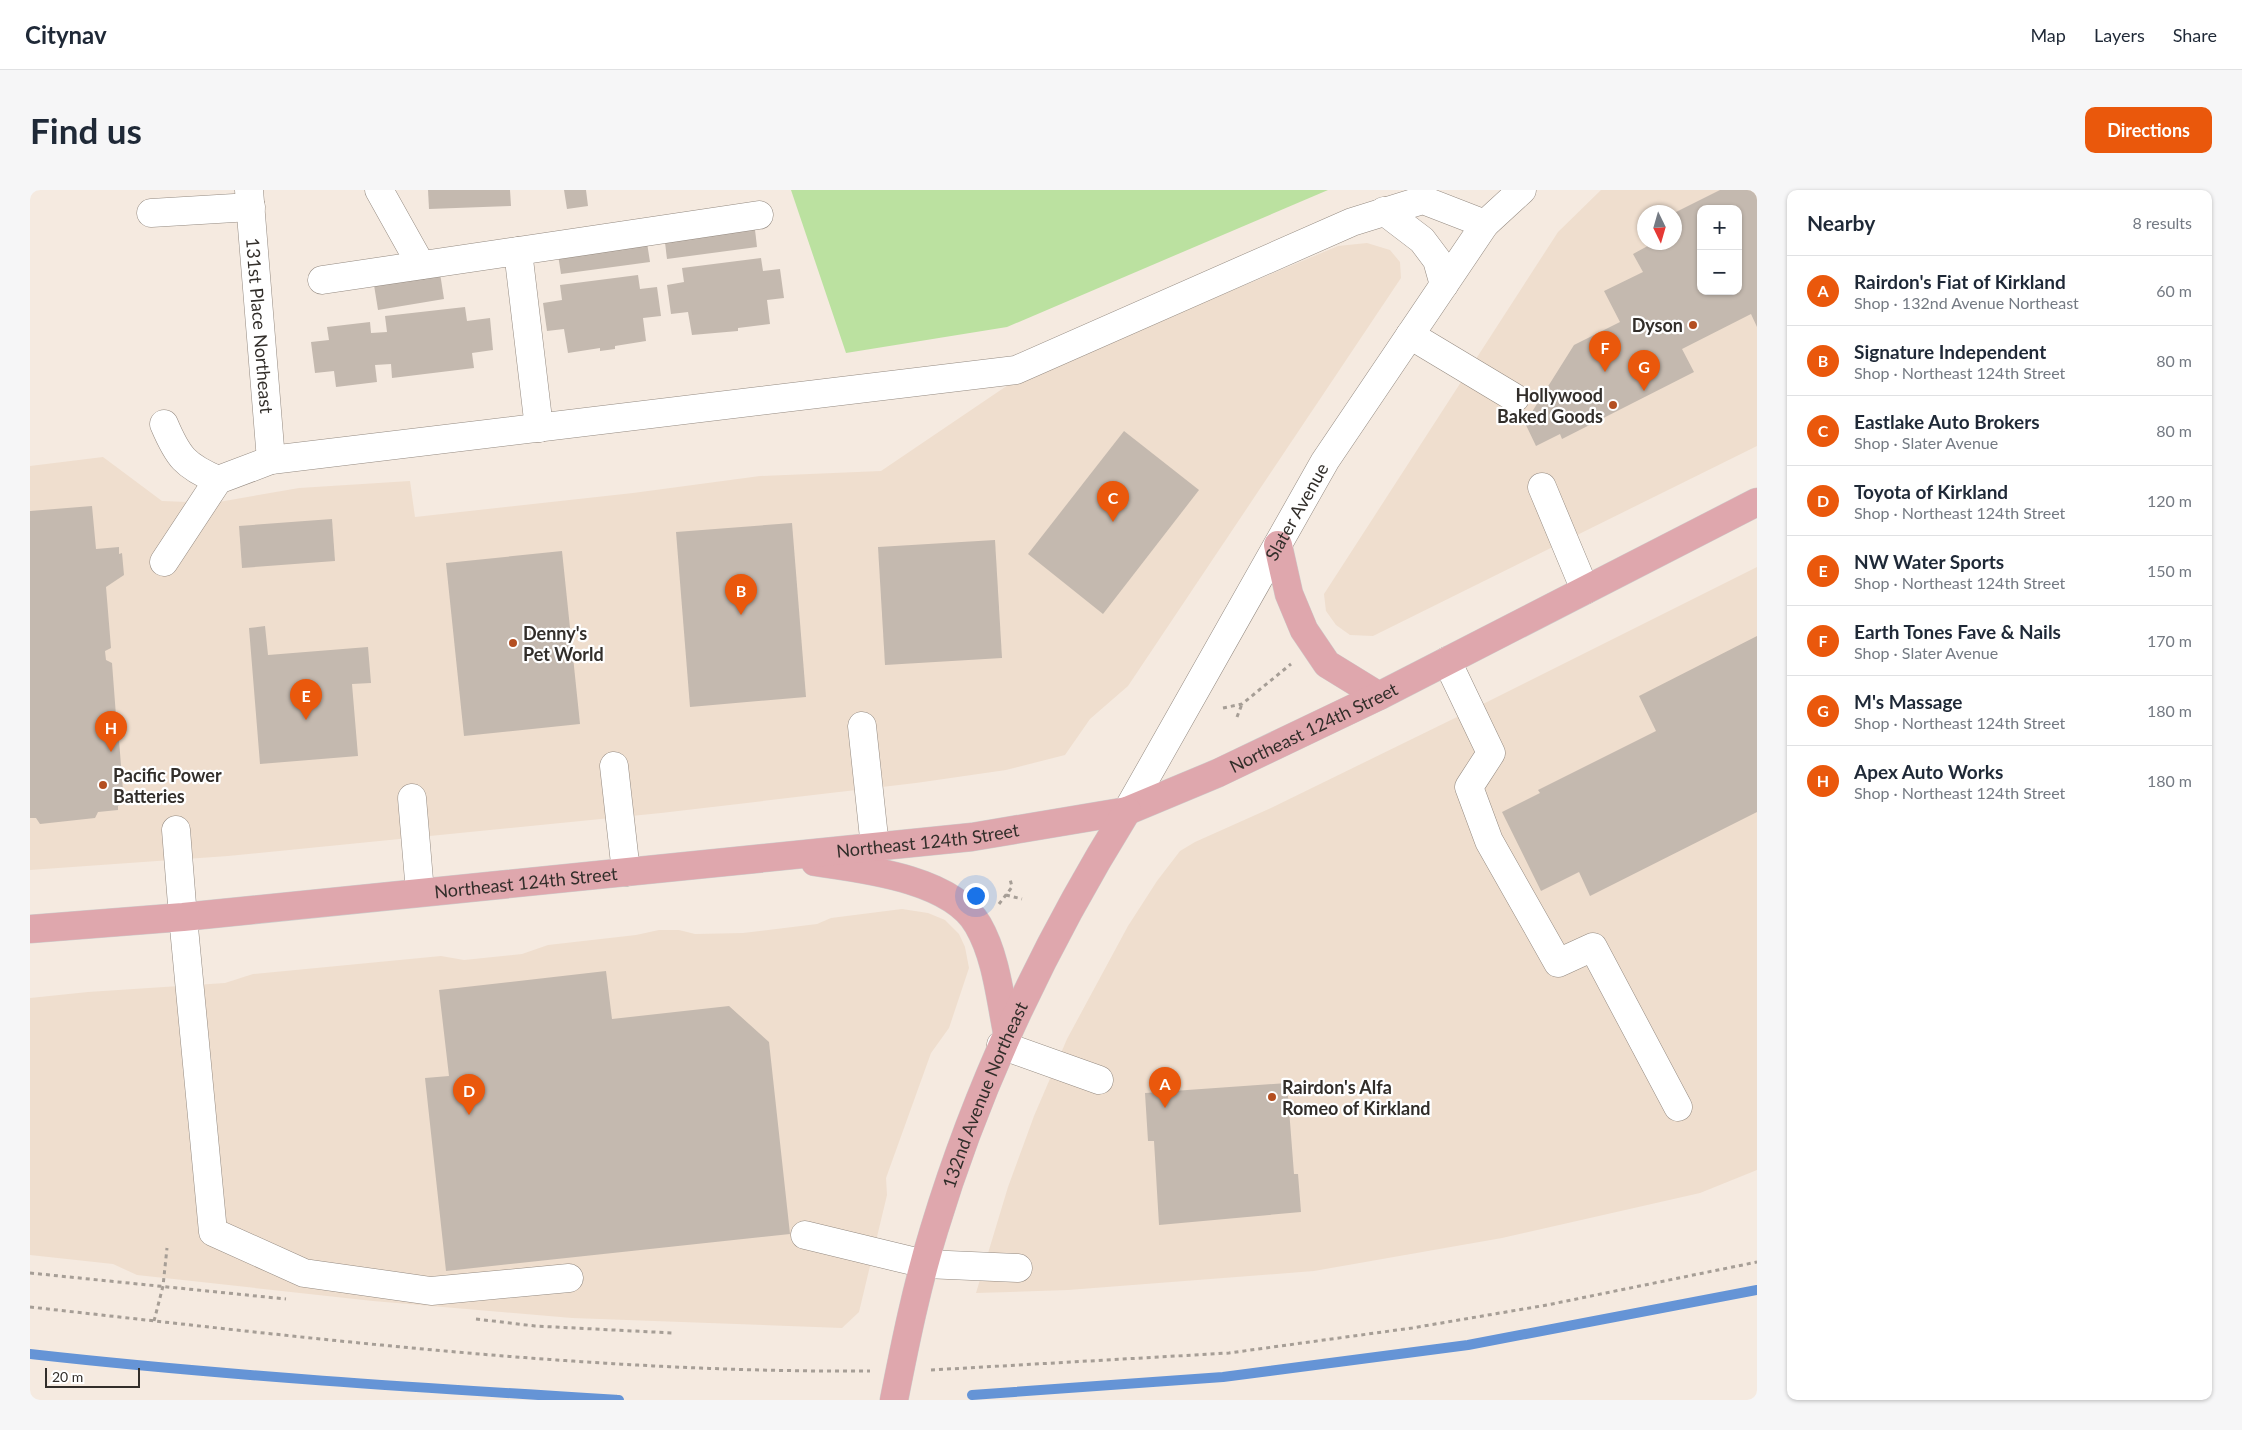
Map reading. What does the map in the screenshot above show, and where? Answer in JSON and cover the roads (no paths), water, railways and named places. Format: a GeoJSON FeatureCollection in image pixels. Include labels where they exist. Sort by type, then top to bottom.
{"type":"FeatureCollection","features":[{"type":"Feature","properties":{"kind":"main road","name":"Northeast 124th Street"},"geometry":{"type":"LineString","coordinates":[[30,929],[183,917],[972,837],[1127,811],[1218,773],[1379,696],[1757,502]]}},
{"type":"Feature","properties":{"kind":"main road"},"geometry":{"type":"LineString","coordinates":[[1278,546],[1289,594],[1304,630],[1327,664],[1379,696]]}},
{"type":"Feature","properties":{"kind":"main road","name":"132nd Avenue Northeast"},"geometry":{"type":"LineString","coordinates":[[894,1400],[933,1232],[966,1134],[1004,1038],[1043,956],[1084,881],[1127,811]]}},
{"type":"Feature","properties":{"kind":"main road"},"geometry":{"type":"LineString","coordinates":[[775,857],[894,876],[932,887],[958,902],[978,924],[990,952],[1004,1038]]}},
{"type":"Feature","properties":{"kind":"street"},"geometry":{"type":"LineString","coordinates":[[379,190],[421,265]]}},
{"type":"Feature","properties":{"kind":"street","name":"Slater Avenue"},"geometry":{"type":"LineString","coordinates":[[1127,811],[1325,461],[1485,224],[1522,190]]}},
{"type":"Feature","properties":{"kind":"street"},"geometry":{"type":"LineString","coordinates":[[151,214],[250,198]]}},
{"type":"Feature","properties":{"kind":"street","name":"131st Place Northeast"},"geometry":{"type":"LineString","coordinates":[[250,198],[271,460]]}},
{"type":"Feature","properties":{"kind":"street"},"geometry":{"type":"LineString","coordinates":[[164,562],[218,480],[271,460],[1016,370],[1352,222],[1384,212],[1423,200],[1485,224]]}},
{"type":"Feature","properties":{"kind":"street"},"geometry":{"type":"LineString","coordinates":[[1384,212],[1422,240],[1437,260],[1444,285]]}},
{"type":"Feature","properties":{"kind":"street"},"geometry":{"type":"LineString","coordinates":[[322,280],[759,215]]}},
{"type":"Feature","properties":{"kind":"street"},"geometry":{"type":"LineString","coordinates":[[518,251],[539,428]]}},
{"type":"Feature","properties":{"kind":"street"},"geometry":{"type":"LineString","coordinates":[[1410,335],[1515,398]]}},
{"type":"Feature","properties":{"kind":"street"},"geometry":{"type":"LineString","coordinates":[[164,424],[175,450],[197,471],[218,480]]}},
{"type":"Feature","properties":{"kind":"street"},"geometry":{"type":"LineString","coordinates":[[1542,487],[1585,590]]}},
{"type":"Feature","properties":{"kind":"street"},"geometry":{"type":"LineString","coordinates":[[1447,661],[1491,753],[1469,787],[1489,841],[1558,963],[1593,947],[1678,1107]]}},
{"type":"Feature","properties":{"kind":"street"},"geometry":{"type":"LineString","coordinates":[[862,726],[875,847]]}},
{"type":"Feature","properties":{"kind":"street"},"geometry":{"type":"LineString","coordinates":[[614,766],[626,872]]}},
{"type":"Feature","properties":{"kind":"street"},"geometry":{"type":"LineString","coordinates":[[412,798],[420,892]]}},
{"type":"Feature","properties":{"kind":"street"},"geometry":{"type":"LineString","coordinates":[[176,830],[213,1232],[304,1273],[431,1291],[569,1278]]}},
{"type":"Feature","properties":{"kind":"street"},"geometry":{"type":"LineString","coordinates":[[1004,1038],[1099,1080]]}},
{"type":"Feature","properties":{"kind":"street"},"geometry":{"type":"LineString","coordinates":[[805,1235],[925,1264],[1018,1268]]}},
{"type":"Feature","properties":{"kind":"waterway"},"geometry":{"type":"LineString","coordinates":[[972,1395],[1223,1377],[1468,1345],[1757,1290]]}},
{"type":"Feature","properties":{"kind":"waterway"},"geometry":{"type":"LineString","coordinates":[[30,1354],[251,1375],[619,1400]]}},
{"type":"Feature","properties":{"kind":"place","name":"Dyson"},"geometry":{"type":"Point","coordinates":[1693,325]}},
{"type":"Feature","properties":{"kind":"place","name":"Earth Tones Fave & Nails"},"geometry":{"type":"Point","coordinates":[1605,372]}},
{"type":"Feature","properties":{"kind":"place","name":"M's Massage"},"geometry":{"type":"Point","coordinates":[1644,391]}},
{"type":"Feature","properties":{"kind":"place","name":"Hollywood Baked Goods"},"geometry":{"type":"Point","coordinates":[1613,405]}},
{"type":"Feature","properties":{"kind":"place","name":"Eastlake Auto Brokers"},"geometry":{"type":"Point","coordinates":[1113,522]}},
{"type":"Feature","properties":{"kind":"place","name":"Signature Independent"},"geometry":{"type":"Point","coordinates":[741,615]}},
{"type":"Feature","properties":{"kind":"place","name":"Denny's Pet World"},"geometry":{"type":"Point","coordinates":[513,643]}},
{"type":"Feature","properties":{"kind":"place","name":"NW Water Sports"},"geometry":{"type":"Point","coordinates":[306,720]}},
{"type":"Feature","properties":{"kind":"place","name":"Apex Auto Works"},"geometry":{"type":"Point","coordinates":[111,752]}},
{"type":"Feature","properties":{"kind":"place","name":"Pacific Power Batteries"},"geometry":{"type":"Point","coordinates":[103,785]}},
{"type":"Feature","properties":{"kind":"place","name":"Rairdon's Alfa Romeo of Kirkland"},"geometry":{"type":"Point","coordinates":[1272,1097]}},
{"type":"Feature","properties":{"kind":"place","name":"Rairdon's Fiat of Kirkland"},"geometry":{"type":"Point","coordinates":[1165,1108]}},
{"type":"Feature","properties":{"kind":"place","name":"Toyota of Kirkland"},"geometry":{"type":"Point","coordinates":[469,1115]}}]}
